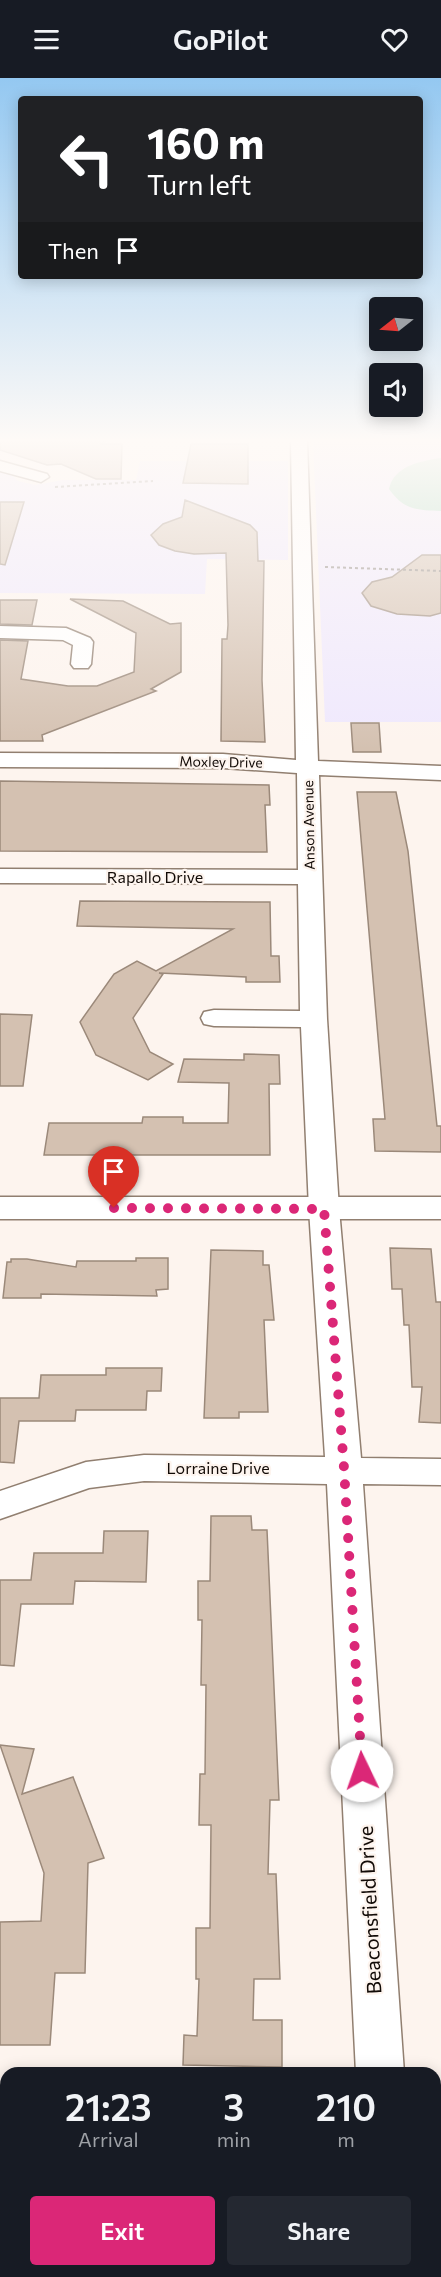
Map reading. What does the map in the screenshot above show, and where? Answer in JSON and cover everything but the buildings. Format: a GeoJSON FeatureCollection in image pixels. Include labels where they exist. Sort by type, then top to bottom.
{"type":"FeatureCollection","features":[{"type":"Feature","properties":{"kind":"main road"},"geometry":{"type":"LineString","coordinates":[[0,1208],[441,1208]]}},
{"type":"Feature","properties":{"kind":"street","name":"Anson Avenue"},"geometry":{"type":"LineString","coordinates":[[301,544],[314,1019],[324,1209]]}},
{"type":"Feature","properties":{"kind":"street"},"geometry":{"type":"LineString","coordinates":[[0,632],[72,635],[83,642],[81,664]]}},
{"type":"Feature","properties":{"kind":"street","name":"Moxley Drive"},"geometry":{"type":"LineString","coordinates":[[0,760],[209,760],[374,772],[441,773]]}},
{"type":"Feature","properties":{"kind":"street","name":"Rapallo Drive"},"geometry":{"type":"LineString","coordinates":[[0,876],[310,877]]}},
{"type":"Feature","properties":{"kind":"street"},"geometry":{"type":"LineString","coordinates":[[214,1018],[314,1019]]}},
{"type":"Feature","properties":{"kind":"street","name":"Beaconsfield Drive"},"geometry":{"type":"LineString","coordinates":[[324,1209],[344,1468],[380,2067]]}},
{"type":"Feature","properties":{"kind":"street","name":"Lorraine Drive"},"geometry":{"type":"LineString","coordinates":[[0,1505],[86,1475],[144,1468],[344,1468],[441,1472]]}},
{"type":"Feature","properties":{"kind":"path"},"geometry":{"type":"LineString","coordinates":[[302,567],[441,571]]}},
{"type":"Feature","properties":{"kind":"shaded area"},"geometry":{"type":"Polygon","coordinates":[[[0,544],[288,544],[288,560],[207,559],[205,594],[0,593],[0,544]]]}},
{"type":"Feature","properties":{"kind":"shaded area"},"geometry":{"type":"Polygon","coordinates":[[[317,544],[441,544],[441,722],[325,722],[317,544]]]}},
{"type":"Feature","properties":{"kind":"route"},"geometry":{"type":"LineString","coordinates":[[114,1208],[324,1209],[344,1468],[362,1771]]}}]}
